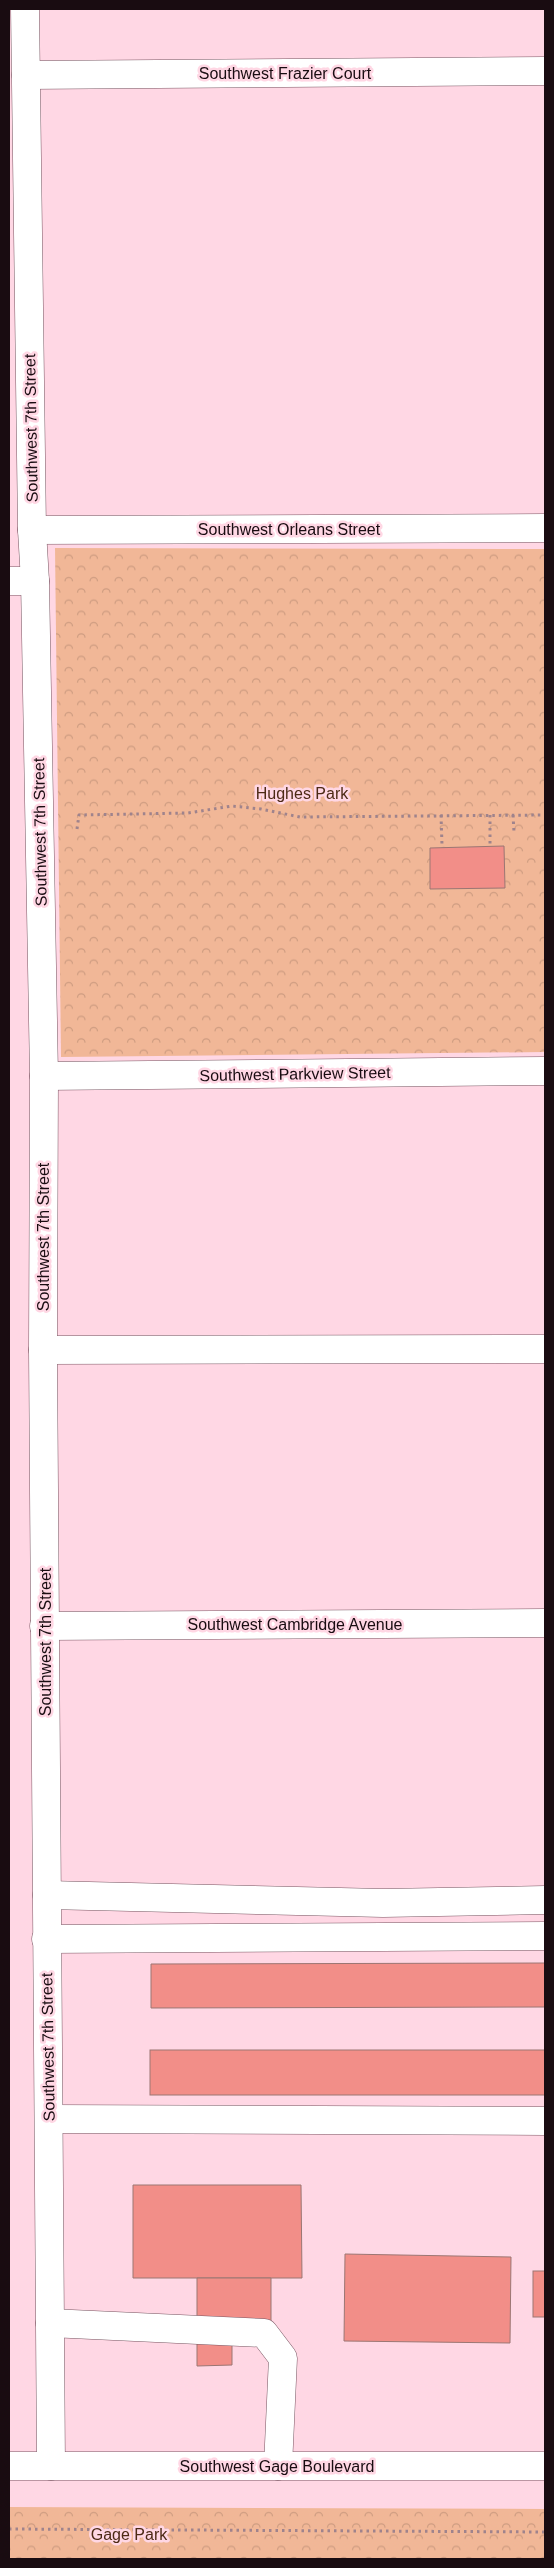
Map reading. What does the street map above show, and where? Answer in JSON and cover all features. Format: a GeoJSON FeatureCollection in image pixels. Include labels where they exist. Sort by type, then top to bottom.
{"type":"FeatureCollection","features":[{"type":"Feature","properties":{"kind":"street","name":"Southwest 7th Street"},"geometry":{"type":"LineString","coordinates":[[25,9],[32,530],[22,581],[44,1076],[44,1626],[51,2466]]}},
{"type":"Feature","properties":{"kind":"street","name":"Southwest Frazier Court"},"geometry":{"type":"LineString","coordinates":[[26,75],[545,71]]}},
{"type":"Feature","properties":{"kind":"street","name":"Southwest Orleans Street"},"geometry":{"type":"LineString","coordinates":[[32,530],[545,528]]}},
{"type":"Feature","properties":{"kind":"street","name":"Southwest Parkview Street"},"geometry":{"type":"LineString","coordinates":[[44,1076],[545,1071]]}},
{"type":"Feature","properties":{"kind":"street"},"geometry":{"type":"LineString","coordinates":[[43,1350],[545,1349]]}},
{"type":"Feature","properties":{"kind":"street","name":"Southwest Cambridge Avenue"},"geometry":{"type":"LineString","coordinates":[[44,1626],[545,1623]]}},
{"type":"Feature","properties":{"kind":"street"},"geometry":{"type":"LineString","coordinates":[[47,1895],[383,1903],[545,1900]]}},
{"type":"Feature","properties":{"kind":"street"},"geometry":{"type":"LineString","coordinates":[[46,1939],[545,1936]]}},
{"type":"Feature","properties":{"kind":"street"},"geometry":{"type":"LineString","coordinates":[[49,2119],[545,2121]]}},
{"type":"Feature","properties":{"kind":"street"},"geometry":{"type":"LineString","coordinates":[[50,2323],[264,2333],[283,2358],[278,2466]]}},
{"type":"Feature","properties":{"kind":"street","name":"Southwest Gage Boulevard"},"geometry":{"type":"LineString","coordinates":[[9,2466],[545,2466]]}},
{"type":"Feature","properties":{"kind":"path"},"geometry":{"type":"LineString","coordinates":[[77,829],[79,815],[188,814],[232,806],[261,809],[300,817],[545,815]]}},
{"type":"Feature","properties":{"kind":"path"},"geometry":{"type":"LineString","coordinates":[[441,815],[442,845]]}},
{"type":"Feature","properties":{"kind":"path"},"geometry":{"type":"LineString","coordinates":[[490,815],[490,844]]}},
{"type":"Feature","properties":{"kind":"path"},"geometry":{"type":"LineString","coordinates":[[513,815],[514,832]]}},
{"type":"Feature","properties":{"kind":"path"},"geometry":{"type":"LineString","coordinates":[[9,2529],[545,2532]]}},
{"type":"Feature","properties":{"kind":"green space","name":"Hughes Park"},"geometry":{"type":"Polygon","coordinates":[[[55,548],[545,549],[545,1052],[61,1057],[55,548]]]}},
{"type":"Feature","properties":{"kind":"green space","name":"Gage Park"},"geometry":{"type":"Polygon","coordinates":[[[9,2507],[545,2509],[545,2559],[9,2559],[9,2507]]]}},
{"type":"Feature","properties":{"kind":"building"},"geometry":{"type":"Polygon","coordinates":[[[504,846],[505,888],[430,889],[430,848],[504,846]]]}},
{"type":"Feature","properties":{"kind":"building"},"geometry":{"type":"Polygon","coordinates":[[[545,1963],[545,2007],[151,2008],[151,1964],[545,1963]]]}},
{"type":"Feature","properties":{"kind":"building"},"geometry":{"type":"Polygon","coordinates":[[[150,2050],[545,2050],[545,2095],[150,2095],[150,2050]]]}},
{"type":"Feature","properties":{"kind":"building"},"geometry":{"type":"Polygon","coordinates":[[[133,2185],[301,2185],[302,2278],[133,2278],[133,2185]]]}},
{"type":"Feature","properties":{"kind":"building"},"geometry":{"type":"Polygon","coordinates":[[[345,2254],[511,2257],[510,2343],[344,2341],[345,2254]]]}},
{"type":"Feature","properties":{"kind":"building"},"geometry":{"type":"Polygon","coordinates":[[[533,2271],[545,2271],[545,2317],[533,2317],[533,2271]]]}},
{"type":"Feature","properties":{"kind":"building"},"geometry":{"type":"Polygon","coordinates":[[[197,2278],[271,2278],[271,2329],[232,2329],[232,2365],[197,2366],[197,2278]]]}}]}
